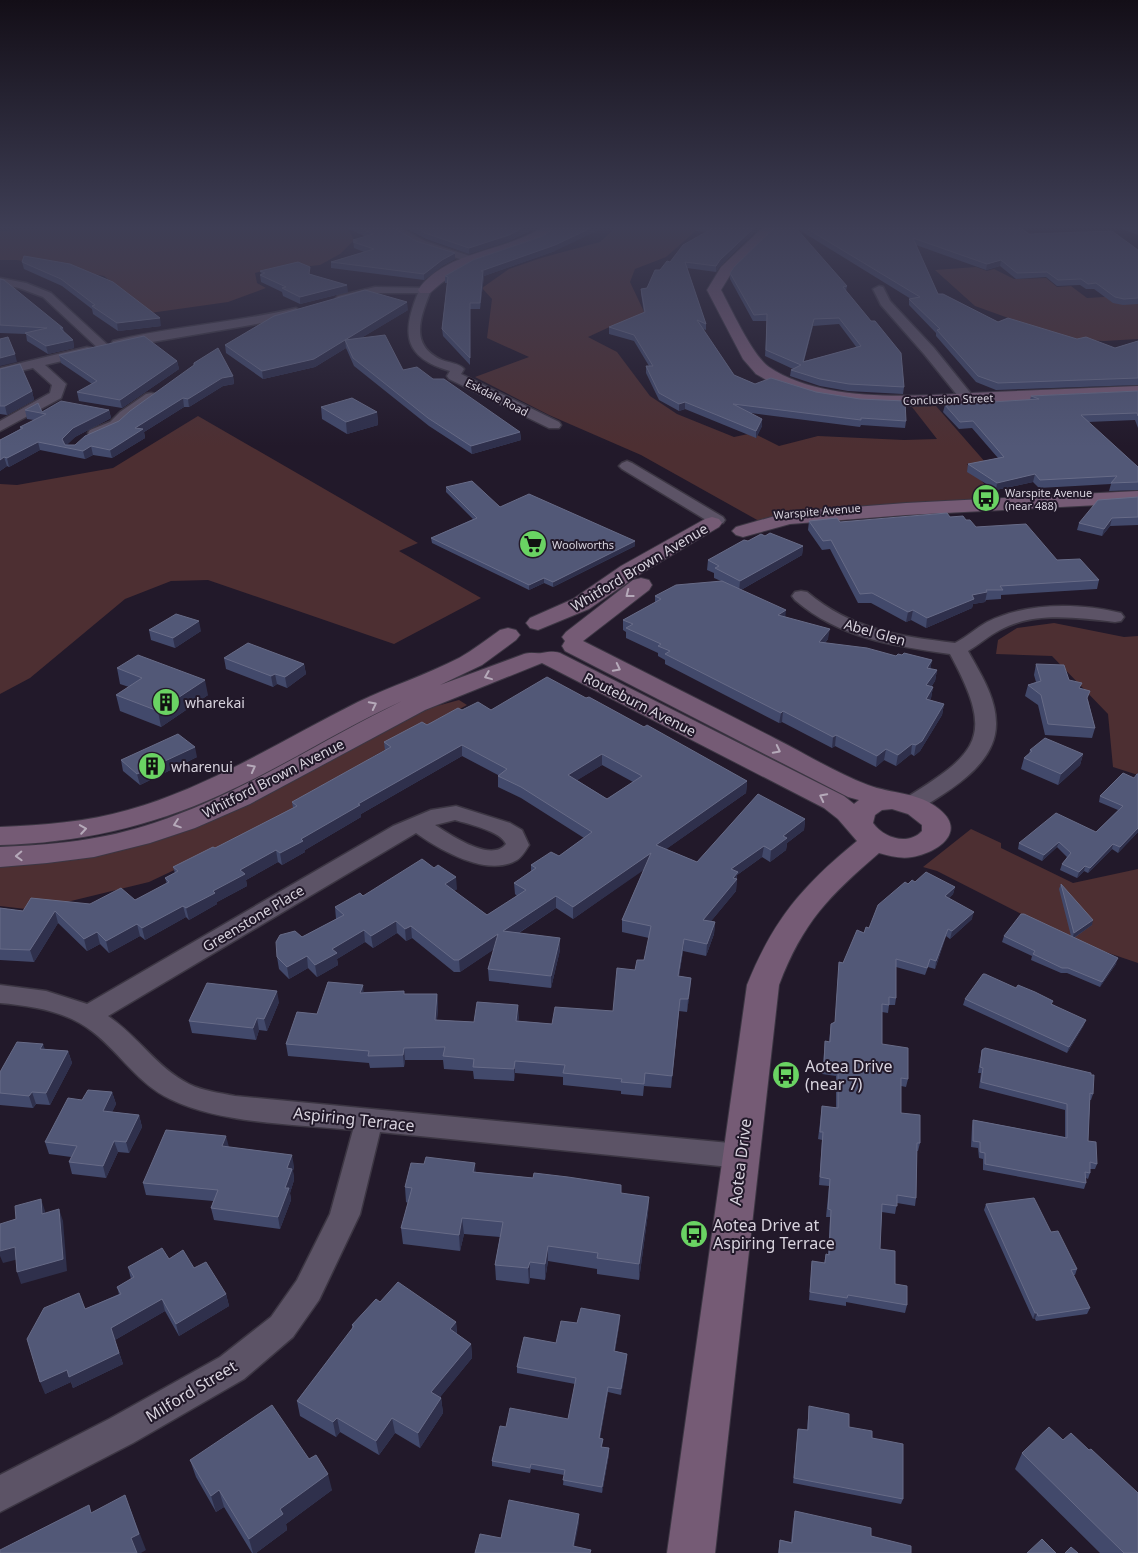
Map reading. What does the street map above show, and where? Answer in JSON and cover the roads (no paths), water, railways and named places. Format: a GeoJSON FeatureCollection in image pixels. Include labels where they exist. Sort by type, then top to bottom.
{"type":"FeatureCollection","features":[{"type":"Feature","properties":{"kind":"street"},"geometry":{"type":"LineString","coordinates":[[53,300],[104,347]]}},
{"type":"Feature","properties":{"kind":"street"},"geometry":{"type":"LineString","coordinates":[[326,303],[336,300]]}},
{"type":"Feature","properties":{"kind":"street","name":"Eskdale Road"},"geometry":{"type":"LineString","coordinates":[[420,300],[412,327],[413,338],[418,348],[432,361],[457,369],[454,376],[554,426]]}},
{"type":"Feature","properties":{"kind":"street","name":"Conclusion Street"},"geometry":{"type":"LineString","coordinates":[[720,300],[751,360],[762,370],[778,379],[816,392],[859,399],[911,401],[1138,391]]}},
{"type":"Feature","properties":{"kind":"street"},"geometry":{"type":"LineString","coordinates":[[884,300],[967,398]]}},
{"type":"Feature","properties":{"kind":"street"},"geometry":{"type":"LineString","coordinates":[[0,372],[153,336],[272,318],[308,308]]}},
{"type":"Feature","properties":{"kind":"street"},"geometry":{"type":"LineString","coordinates":[[0,427],[56,396],[59,384],[36,364]]}},
{"type":"Feature","properties":{"kind":"street"},"geometry":{"type":"LineString","coordinates":[[81,440],[115,425],[125,415],[164,388]]}},
{"type":"Feature","properties":{"kind":"street"},"geometry":{"type":"LineString","coordinates":[[49,401],[66,404]]}},
{"type":"Feature","properties":{"kind":"street"},"geometry":{"type":"LineString","coordinates":[[105,411],[125,415]]}},
{"type":"Feature","properties":{"kind":"street"},"geometry":{"type":"LineString","coordinates":[[627,466],[726,525]]}},
{"type":"Feature","properties":{"kind":"street","name":"Warspite Avenue"},"geometry":{"type":"LineString","coordinates":[[726,525],[790,518],[869,514],[906,509],[1138,497]]}},
{"type":"Feature","properties":{"kind":"street","name":"Whitford Brown Avenue"},"geometry":{"type":"LineString","coordinates":[[0,836],[49,834],[125,821],[158,811],[199,794],[403,690],[461,666],[480,656],[522,626],[538,623],[581,604],[629,571],[726,525]]}},
{"type":"Feature","properties":{"kind":"street","name":"Whitford Brown Avenue"},"geometry":{"type":"LineString","coordinates":[[0,857],[28,856],[89,849],[145,835],[183,822],[235,799],[419,702],[542,658],[565,653],[574,641],[654,576],[726,525]]}},
{"type":"Feature","properties":{"kind":"street","name":"Abel Glen"},"geometry":{"type":"LineString","coordinates":[[801,596],[823,613],[864,632],[910,643],[957,649]]}},
{"type":"Feature","properties":{"kind":"street"},"geometry":{"type":"LineString","coordinates":[[868,834],[859,819],[865,808],[880,801],[902,802],[947,783],[974,760],[984,741],[988,725],[986,707],[978,687],[957,649],[974,642],[992,626],[1013,618],[1042,613],[1074,612],[1115,618]]}},
{"type":"Feature","properties":{"kind":"street","name":"Routeburn Avenue"},"geometry":{"type":"LineString","coordinates":[[538,623],[564,627],[574,641],[647,695]]}},
{"type":"Feature","properties":{"kind":"street","name":"Routeburn Avenue"},"geometry":{"type":"LineString","coordinates":[[508,635],[506,641],[510,650],[518,654],[542,658],[647,695],[741,743],[858,791],[902,802],[928,813],[935,825],[936,831],[929,841],[913,847],[894,847],[868,834],[848,813],[834,802],[741,743]]}},
{"type":"Feature","properties":{"kind":"street","name":"Greenstone Place"},"geometry":{"type":"LineString","coordinates":[[89,1016],[349,861],[401,831],[419,824]]}},
{"type":"Feature","properties":{"kind":"street","name":"Aotea Drive"},"geometry":{"type":"LineString","coordinates":[[691,1553],[763,985],[773,957],[785,934],[809,899],[868,834]]}},
{"type":"Feature","properties":{"kind":"street","name":"Aspiring Terrace"},"geometry":{"type":"LineString","coordinates":[[0,994],[55,1003],[89,1016],[112,1032],[155,1076],[174,1089],[192,1096],[235,1107],[740,1156]]}},
{"type":"Feature","properties":{"kind":"street","name":"Milford Street"},"geometry":{"type":"LineString","coordinates":[[0,1494],[121,1431],[232,1368],[282,1327],[308,1290],[345,1214],[369,1121]]}},
{"type":"Feature","properties":{"kind":"place","name":"Warspite Avenue (near 488)"},"geometry":{"type":"Point","coordinates":[986,498]}},
{"type":"Feature","properties":{"kind":"place","name":"Woolworths"},"geometry":{"type":"Point","coordinates":[533,544]}},
{"type":"Feature","properties":{"kind":"place","name":"wharekai"},"geometry":{"type":"Point","coordinates":[166,702]}},
{"type":"Feature","properties":{"kind":"place","name":"wharenui"},"geometry":{"type":"Point","coordinates":[152,766]}},
{"type":"Feature","properties":{"kind":"place","name":"Aotea Drive (near 7)"},"geometry":{"type":"Point","coordinates":[786,1075]}},
{"type":"Feature","properties":{"kind":"place","name":"Aotea Drive at Aspiring Terrace"},"geometry":{"type":"Point","coordinates":[694,1234]}}]}
